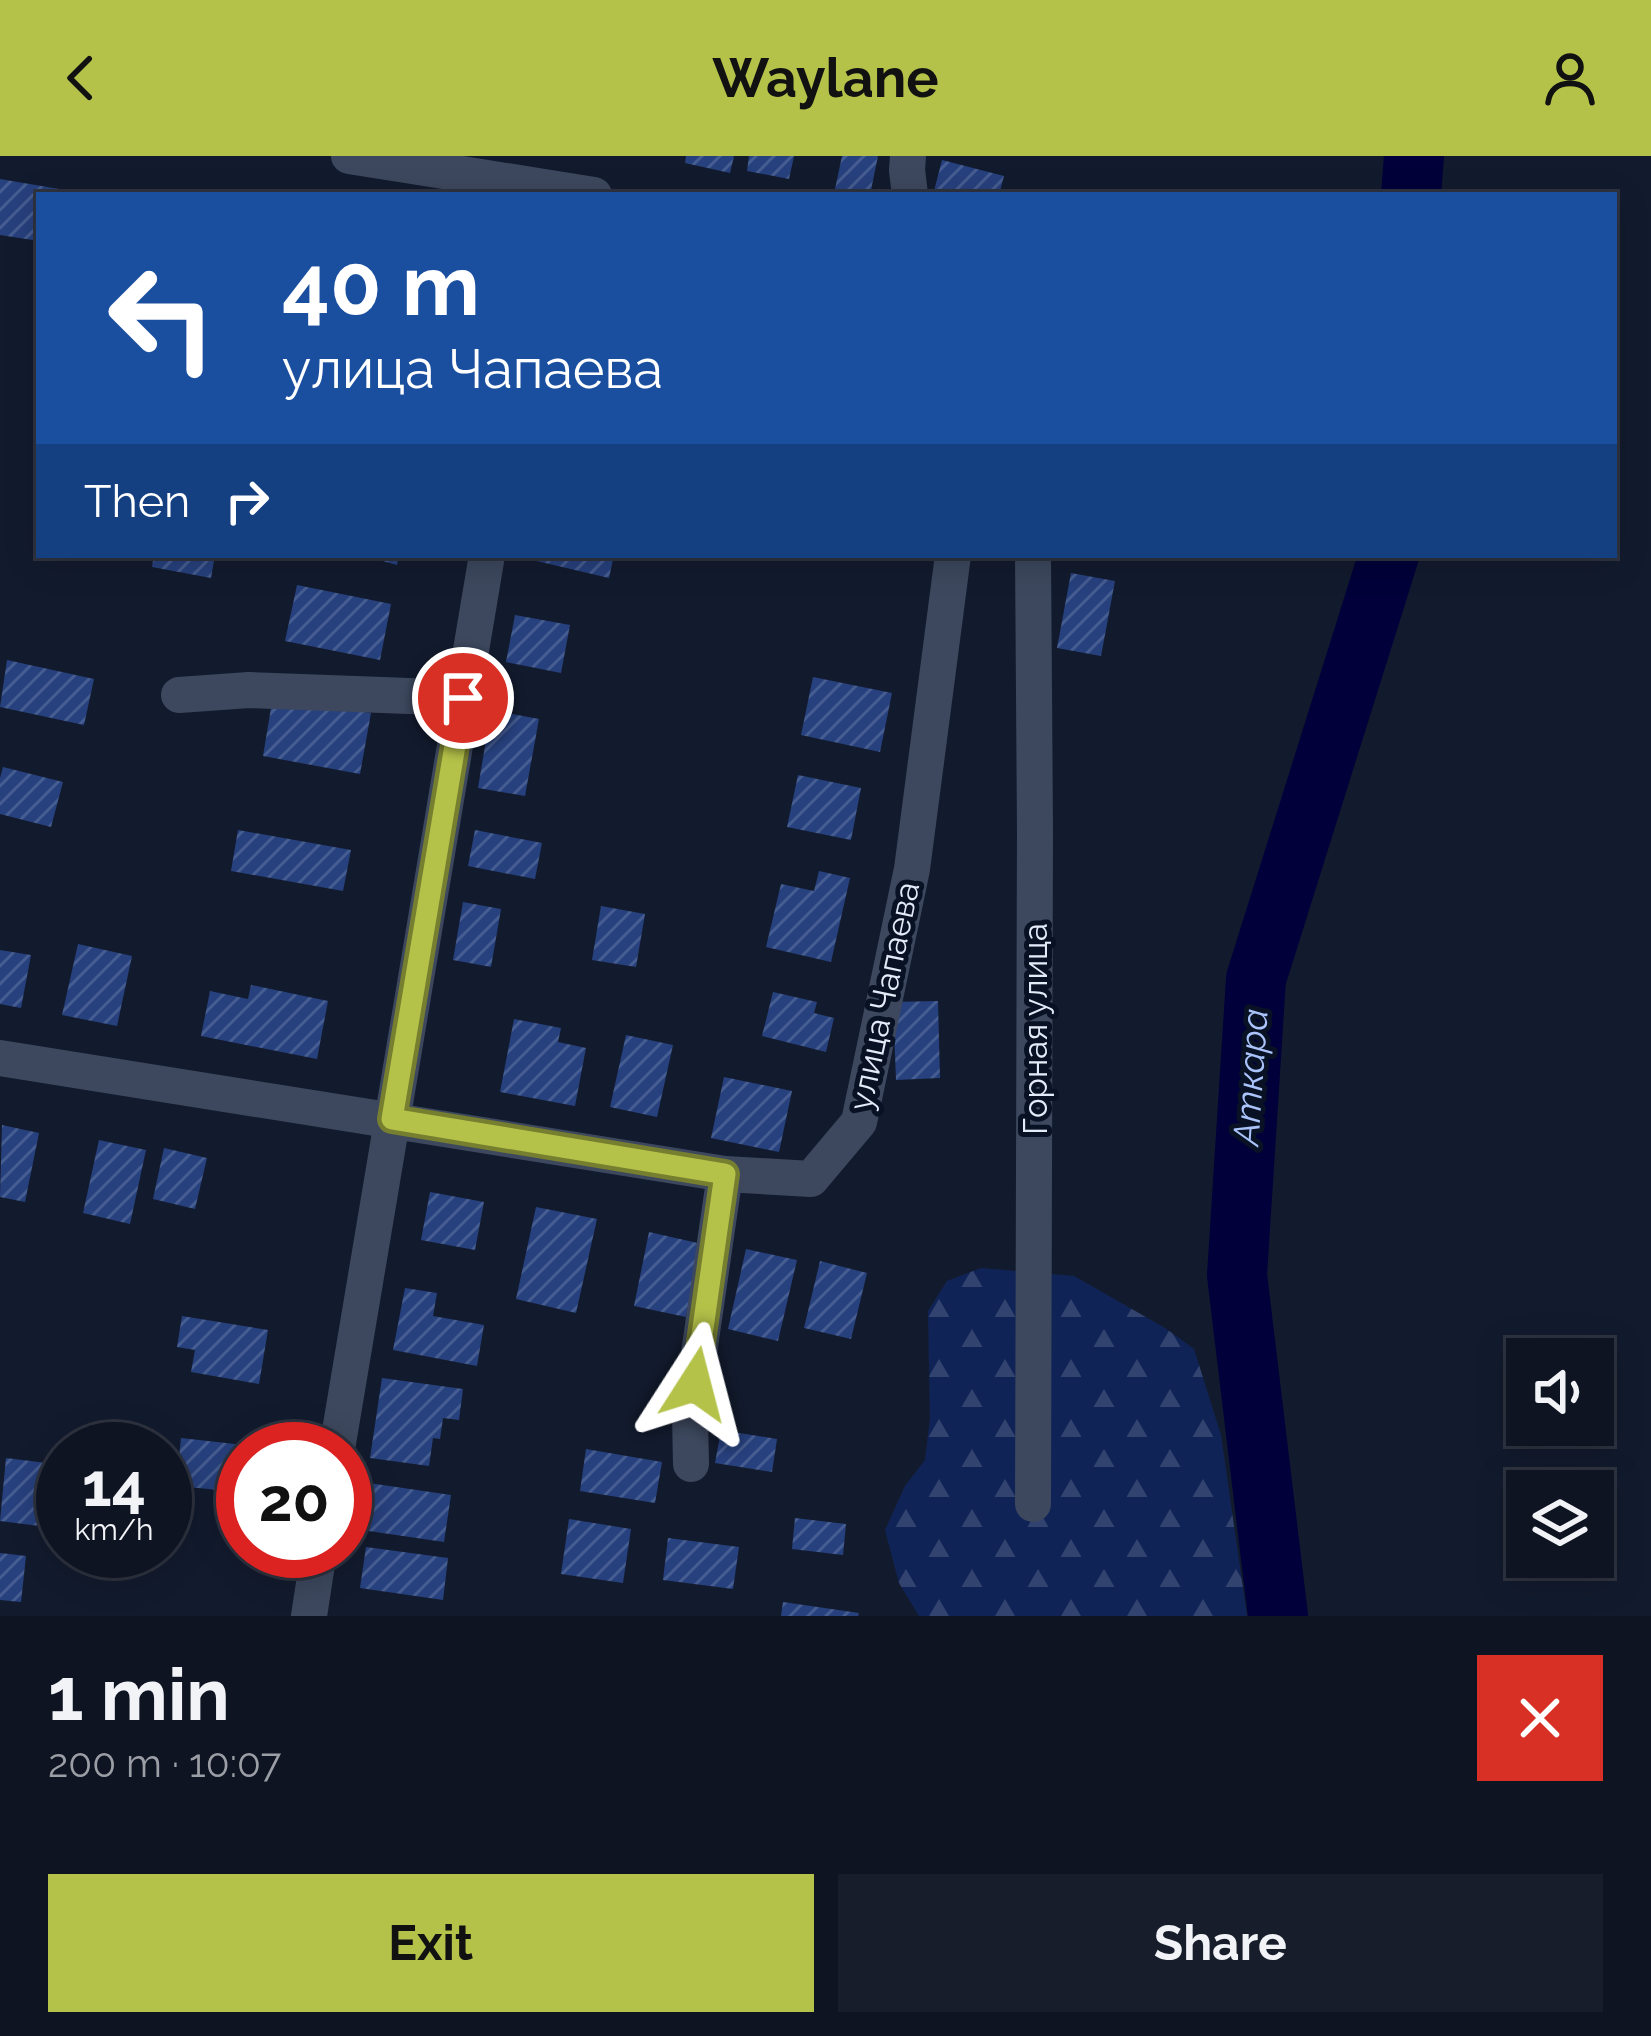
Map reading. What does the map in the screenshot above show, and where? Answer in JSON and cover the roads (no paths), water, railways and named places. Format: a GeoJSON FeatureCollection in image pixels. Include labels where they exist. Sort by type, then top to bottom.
{"type":"FeatureCollection","features":[{"type":"Feature","properties":{"kind":"street"},"geometry":{"type":"LineString","coordinates":[[350,156],[549,179],[586,192]]}},
{"type":"Feature","properties":{"kind":"street"},"geometry":{"type":"LineString","coordinates":[[908,156],[910,192]]}},
{"type":"Feature","properties":{"kind":"street"},"geometry":{"type":"LineString","coordinates":[[342,1422],[486,558]]}},
{"type":"Feature","properties":{"kind":"street","name":"улица Чапаева"},"geometry":{"type":"LineString","coordinates":[[0,1058],[725,1174],[811,1178],[860,1122],[912,869],[953,558]]}},
{"type":"Feature","properties":{"kind":"street","name":"Горная улица"},"geometry":{"type":"LineString","coordinates":[[1033,558],[1034,1504]]}},
{"type":"Feature","properties":{"kind":"street"},"geometry":{"type":"LineString","coordinates":[[179,695],[249,690],[463,698]]}},
{"type":"Feature","properties":{"kind":"street"},"geometry":{"type":"LineString","coordinates":[[691,1464],[690,1415],[725,1174]]}},
{"type":"Feature","properties":{"kind":"street"},"geometry":{"type":"LineString","coordinates":[[308,1616],[315,1578]]}},
{"type":"Feature","properties":{"kind":"waterway","name":"Аткара"},"geometry":{"type":"LineString","coordinates":[[1411,192],[1414,156]]}},
{"type":"Feature","properties":{"kind":"waterway","name":"Аткара"},"geometry":{"type":"LineString","coordinates":[[1278,1616],[1237,1275],[1256,979],[1388,558]]}}]}
